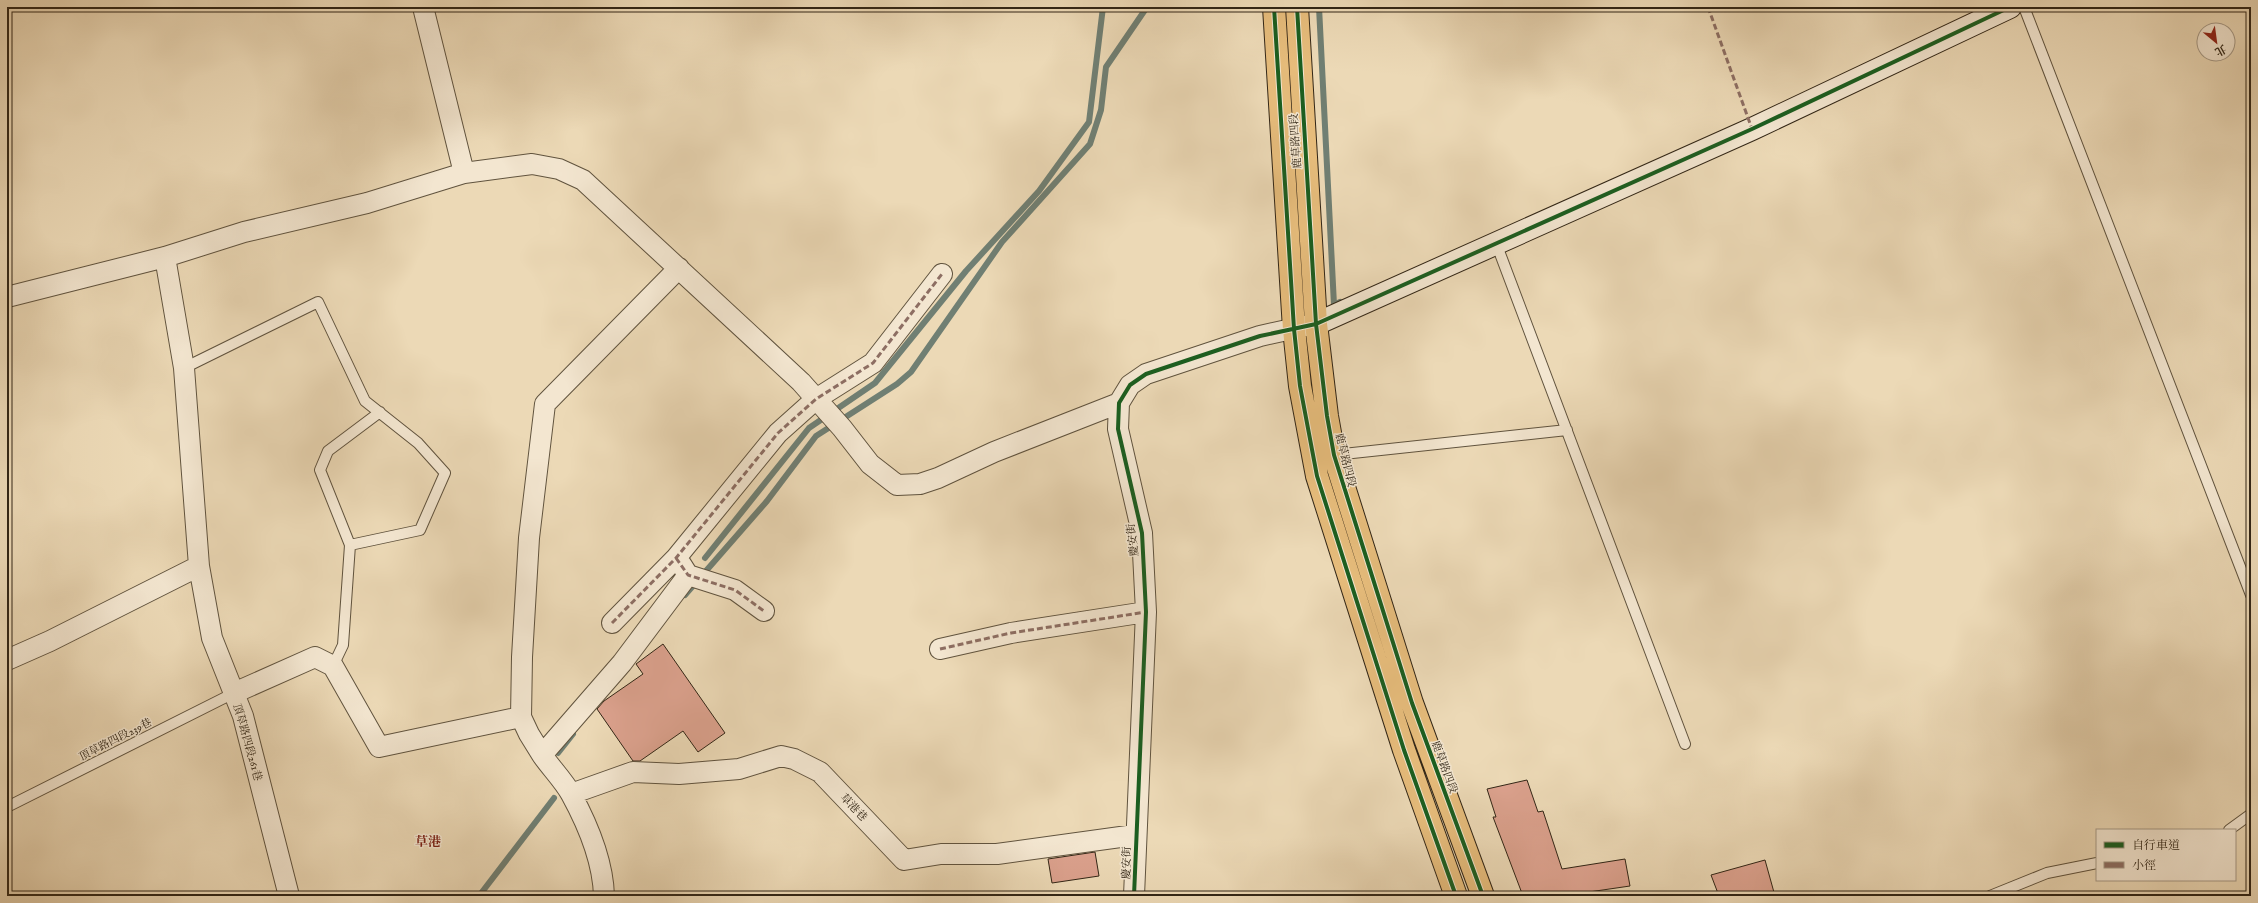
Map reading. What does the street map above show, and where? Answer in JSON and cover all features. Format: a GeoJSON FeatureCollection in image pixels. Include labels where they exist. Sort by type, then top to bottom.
{"type":"FeatureCollection","features":[{"type":"Feature","properties":{"kind":"main road","name":"鹿草路四段"},"geometry":{"type":"LineString","coordinates":[[1274,7],[1294,329],[1309,438],[1317,476],[1404,750],[1456,896]]}},
{"type":"Feature","properties":{"kind":"main road","name":"鹿草路四段"},"geometry":{"type":"LineString","coordinates":[[1297,7],[1316,324],[1326,409],[1334,454],[1412,703],[1483,896]]}},
{"type":"Feature","properties":{"kind":"street"},"geometry":{"type":"LineString","coordinates":[[423,7],[464,173]]}},
{"type":"Feature","properties":{"kind":"street"},"geometry":{"type":"LineString","coordinates":[[1316,324],[1752,129],[2010,7]]}},
{"type":"Feature","properties":{"kind":"street"},"geometry":{"type":"LineString","coordinates":[[7,297],[165,257],[244,232],[367,202],[464,173],[532,164],[559,168],[583,180],[679,268],[821,403],[870,464],[897,485],[920,484],[938,478],[994,452],[1119,403]]}},
{"type":"Feature","properties":{"kind":"street","name":"頂草路四段261巷"},"geometry":{"type":"LineString","coordinates":[[165,257],[184,368],[199,566],[212,638],[243,716],[289,896]]}},
{"type":"Feature","properties":{"kind":"street"},"geometry":{"type":"LineString","coordinates":[[604,896],[603,882],[594,846],[571,794],[542,755],[529,734],[521,717],[522,657],[529,538],[545,404],[679,268]]}},
{"type":"Feature","properties":{"kind":"street"},"geometry":{"type":"LineString","coordinates":[[612,623],[676,558],[778,433],[821,403],[873,363],[942,274]]}},
{"type":"Feature","properties":{"kind":"street","name":"慶安街"},"geometry":{"type":"LineString","coordinates":[[1134,896],[1135,835],[1146,612],[1142,533],[1118,429],[1119,403],[1130,385],[1146,374],[1233,344],[1316,324]]}},
{"type":"Feature","properties":{"kind":"street"},"geometry":{"type":"LineString","coordinates":[[676,558],[688,574],[735,590],[764,611]]}},
{"type":"Feature","properties":{"kind":"street"},"geometry":{"type":"LineString","coordinates":[[7,660],[50,641],[199,566]]}},
{"type":"Feature","properties":{"kind":"street"},"geometry":{"type":"LineString","coordinates":[[542,755],[622,663],[688,574]]}},
{"type":"Feature","properties":{"kind":"street"},"geometry":{"type":"LineString","coordinates":[[940,649],[1011,633],[1146,612]]}},
{"type":"Feature","properties":{"kind":"street"},"geometry":{"type":"LineString","coordinates":[[234,693],[315,657],[333,666],[379,747],[521,717]]}},
{"type":"Feature","properties":{"kind":"street","name":"草港巷"},"geometry":{"type":"LineString","coordinates":[[571,794],[633,772],[679,774],[738,769],[781,756],[794,759],[820,772],[904,860],[941,854],[997,854],[1135,835]]}},
{"type":"Feature","properties":{"kind":"lane"},"geometry":{"type":"LineString","coordinates":[[2024,7],[2251,596]]}},
{"type":"Feature","properties":{"kind":"lane"},"geometry":{"type":"LineString","coordinates":[[1496,243],[1685,744]]}},
{"type":"Feature","properties":{"kind":"lane"},"geometry":{"type":"LineString","coordinates":[[184,368],[318,302],[365,401],[418,443],[445,473],[420,530],[350,545]]}},
{"type":"Feature","properties":{"kind":"lane"},"geometry":{"type":"LineString","coordinates":[[333,666],[343,645],[350,545],[320,470],[328,451],[380,412]]}},
{"type":"Feature","properties":{"kind":"lane"},"geometry":{"type":"LineString","coordinates":[[1334,454],[1567,430]]}},
{"type":"Feature","properties":{"kind":"lane","name":"頂草路四段239巷"},"geometry":{"type":"LineString","coordinates":[[7,806],[234,693]]}},
{"type":"Feature","properties":{"kind":"lane"},"geometry":{"type":"LineString","coordinates":[[2230,829],[2251,814]]}},
{"type":"Feature","properties":{"kind":"lane"},"geometry":{"type":"LineString","coordinates":[[1990,896],[2047,873],[2096,863]]}},
{"type":"Feature","properties":{"kind":"building"},"geometry":{"type":"Polygon","coordinates":[[[663,644],[725,733],[698,752],[683,731],[640,761],[633,761],[597,709],[604,701],[643,674],[636,664],[663,644]]]}},
{"type":"Feature","properties":{"kind":"building"},"geometry":{"type":"Polygon","coordinates":[[[1527,780],[1538,812],[1543,811],[1562,869],[1625,859],[1630,886],[1582,893],[1583,896],[1523,896],[1493,817],[1496,817],[1487,789],[1527,780]]]}},
{"type":"Feature","properties":{"kind":"building"},"geometry":{"type":"Polygon","coordinates":[[[1095,852],[1099,876],[1052,883],[1048,859],[1095,852]]]}},
{"type":"Feature","properties":{"kind":"building"},"geometry":{"type":"Polygon","coordinates":[[[1765,860],[1775,896],[1719,896],[1711,875],[1765,860]]]}},
{"type":"Feature","properties":{"kind":"waterway"},"geometry":{"type":"LineString","coordinates":[[705,558],[809,428],[875,383],[966,271],[1039,191],[1089,122],[1103,7]]}},
{"type":"Feature","properties":{"kind":"waterway"},"geometry":{"type":"LineString","coordinates":[[685,595],[767,501],[816,436],[897,384],[911,372],[1002,242],[1090,144],[1101,110],[1106,67],[1147,7]]}},
{"type":"Feature","properties":{"kind":"waterway"},"geometry":{"type":"LineString","coordinates":[[1319,7],[1334,305],[1340,302]]}},
{"type":"Feature","properties":{"kind":"waterway"},"geometry":{"type":"LineString","coordinates":[[558,753],[573,734]]}},
{"type":"Feature","properties":{"kind":"waterway"},"geometry":{"type":"LineString","coordinates":[[479,896],[554,798]]}},
{"type":"Feature","properties":{"kind":"marked path"},"geometry":{"type":"LineString","coordinates":[[1708,7],[1752,129]]}},
{"type":"Feature","properties":{"kind":"marked path"},"geometry":{"type":"LineString","coordinates":[[612,623],[676,558],[778,433],[816,399],[873,363],[942,274]]}},
{"type":"Feature","properties":{"kind":"marked path"},"geometry":{"type":"LineString","coordinates":[[676,558],[688,575],[735,590],[764,611]]}},
{"type":"Feature","properties":{"kind":"marked path"},"geometry":{"type":"LineString","coordinates":[[940,649],[1011,633],[1146,612]]}},
{"type":"Feature","properties":{"kind":"cycle path"},"geometry":{"type":"LineString","coordinates":[[1274,7],[1294,329],[1300,386],[1317,476],[1404,750],[1456,896]]}},
{"type":"Feature","properties":{"kind":"cycle path"},"geometry":{"type":"LineString","coordinates":[[1297,7],[1316,324],[1327,416],[1334,455],[1412,703],[1483,896]]}},
{"type":"Feature","properties":{"kind":"cycle path"},"geometry":{"type":"LineString","coordinates":[[1134,896],[1146,612],[1142,533],[1118,429],[1119,403],[1130,385],[1146,374],[1260,336],[1316,324],[1752,129],[2010,7]]}},
{"type":"Feature","properties":{"kind":"district","name":"草港"},"geometry":{"type":"Point","coordinates":[428,841]}}]}
